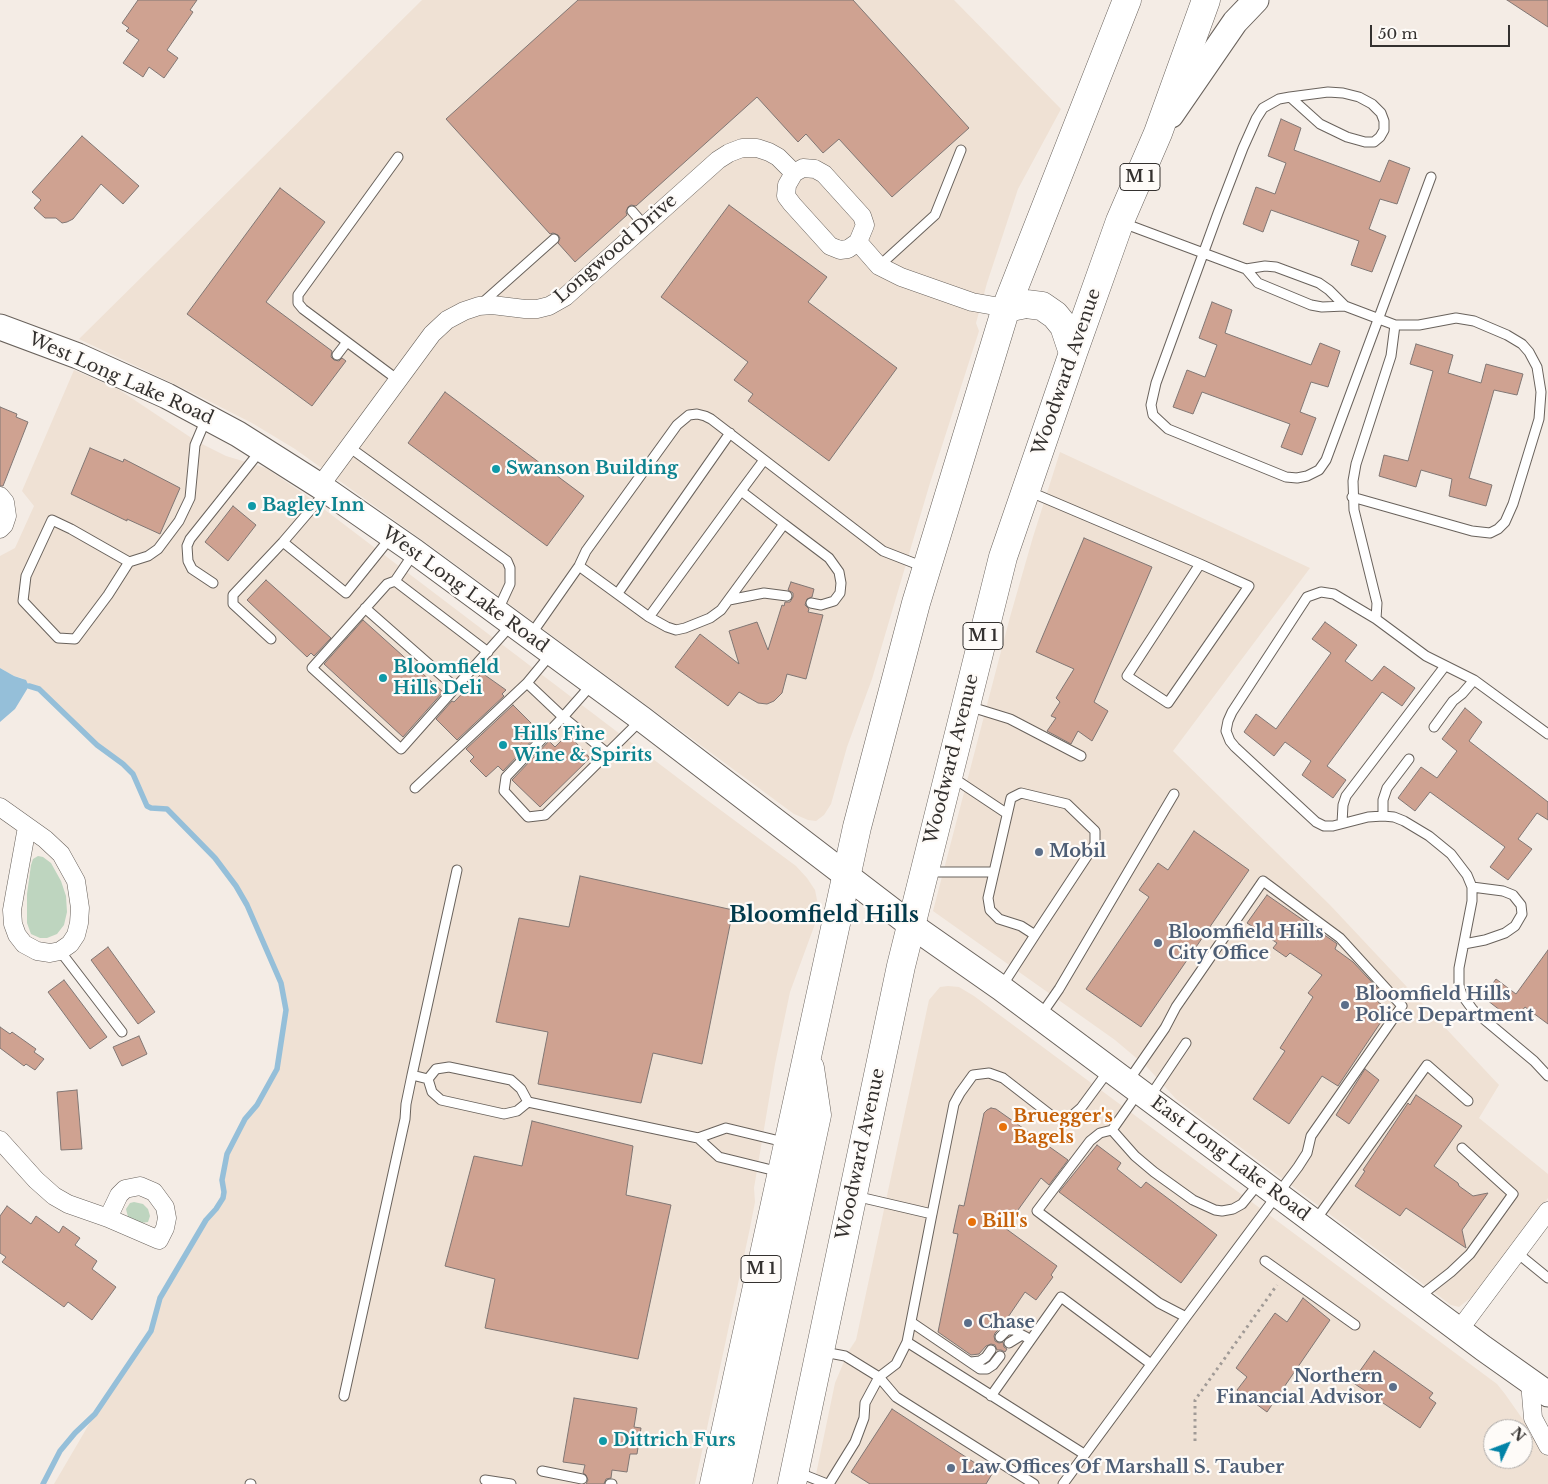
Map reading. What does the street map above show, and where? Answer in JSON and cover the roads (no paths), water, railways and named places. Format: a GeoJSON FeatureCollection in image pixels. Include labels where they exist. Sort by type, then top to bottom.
{"type":"FeatureCollection","features":[{"type":"Feature","properties":{"kind":"main road","name":"M 1"},"geometry":{"type":"LineString","coordinates":[[714,1484],[857,827],[927,568],[1006,308],[1128,0]]}},
{"type":"Feature","properties":{"kind":"main road","name":"Woodward Avenue"},"geometry":{"type":"LineString","coordinates":[[794,1478],[819,1351],[901,966],[947,774],[1003,557],[1120,222],[1158,133],[1206,0]]}},
{"type":"Feature","properties":{"kind":"main road"},"geometry":{"type":"LineString","coordinates":[[1158,133],[1218,44],[1235,22],[1256,0]]}},
{"type":"Feature","properties":{"kind":"main road"},"geometry":{"type":"LineString","coordinates":[[1006,308],[1026,304],[1042,306],[1055,315],[1064,326],[1073,353]]}},
{"type":"Feature","properties":{"kind":"main road","name":"West Long Lake Road"},"geometry":{"type":"LineString","coordinates":[[0,327],[87,360],[206,416],[262,448],[324,488],[415,552],[642,719],[911,925]]}},
{"type":"Feature","properties":{"kind":"main road","name":"East Long Lake Road"},"geometry":{"type":"LineString","coordinates":[[911,925],[1001,988],[1458,1330],[1539,1388]]}},
{"type":"Feature","properties":{"kind":"main road"},"geometry":{"type":"LineString","coordinates":[[738,1484],[817,1115],[808,1054]]}},
{"type":"Feature","properties":{"kind":"street","name":"Longwood Drive"},"geometry":{"type":"LineString","coordinates":[[324,488],[349,447],[398,380],[439,326],[455,315],[479,306],[492,305],[531,310],[549,306],[565,297],[580,286],[718,160],[729,153],[742,148],[756,148],[769,152],[778,157],[794,173]]}},
{"type":"Feature","properties":{"kind":"street"},"geometry":{"type":"LineString","coordinates":[[803,168],[815,168],[824,174],[862,216],[865,225],[858,242],[848,249],[840,250],[830,246],[786,196],[786,185],[794,173],[803,168]]}},
{"type":"Feature","properties":{"kind":"street"},"geometry":{"type":"LineString","coordinates":[[858,242],[879,266],[901,278],[963,299],[1006,308]]}},
{"type":"Feature","properties":{"kind":"street"},"geometry":{"type":"LineString","coordinates":[[0,496],[5,502],[7,516],[0,529]]}},
{"type":"Feature","properties":{"kind":"street"},"geometry":{"type":"LineString","coordinates":[[0,807],[45,839],[61,854],[76,881],[80,908],[79,923],[76,935],[70,944],[60,951],[50,953],[37,951],[24,944],[17,935],[13,924],[12,910],[27,827]]}},
{"type":"Feature","properties":{"kind":"street"},"geometry":{"type":"LineString","coordinates":[[0,1140],[36,1180],[54,1196],[68,1204],[108,1218]]}},
{"type":"Feature","properties":{"kind":"street"},"geometry":{"type":"LineString","coordinates":[[1458,1330],[1548,1211]]}},
{"type":"Feature","properties":{"kind":"street"},"geometry":{"type":"LineString","coordinates":[[1539,1388],[1533,1418],[1548,1446]]}},
{"type":"Feature","properties":{"kind":"lane"},"geometry":{"type":"LineString","coordinates":[[1290,97],[1320,124],[1347,137],[1365,142],[1374,142],[1380,138],[1384,130],[1384,121],[1372,104],[1358,97],[1343,93],[1328,92],[1290,97],[1268,104],[1263,108],[1256,119],[1203,253],[1156,383],[1151,406],[1154,415],[1168,429],[1286,477],[1297,478],[1307,476],[1319,470],[1323,466],[1431,177]]}},
{"type":"Feature","properties":{"kind":"lane"},"geometry":{"type":"LineString","coordinates":[[879,266],[935,214],[961,150]]}},
{"type":"Feature","properties":{"kind":"lane"},"geometry":{"type":"LineString","coordinates":[[398,157],[298,295],[298,303],[303,310],[398,380]]}},
{"type":"Feature","properties":{"kind":"lane"},"geometry":{"type":"LineString","coordinates":[[632,211],[645,226]]}},
{"type":"Feature","properties":{"kind":"lane"},"geometry":{"type":"LineString","coordinates":[[1120,222],[1246,269],[1258,283],[1311,305],[1322,307],[1345,306],[1395,325],[1407,326],[1456,318],[1469,319],[1486,325],[1517,341],[1529,352],[1540,375],[1541,401],[1539,419],[1510,513],[1502,526],[1495,531],[1481,533],[1352,497]]}},
{"type":"Feature","properties":{"kind":"lane"},"geometry":{"type":"LineString","coordinates":[[479,306],[554,239]]}},
{"type":"Feature","properties":{"kind":"lane"},"geometry":{"type":"LineString","coordinates":[[1246,269],[1265,266],[1276,267],[1319,284],[1329,290],[1345,306]]}},
{"type":"Feature","properties":{"kind":"lane"},"geometry":{"type":"LineString","coordinates":[[1376,619],[1377,604],[1356,525],[1352,497],[1353,481],[1356,464],[1391,356],[1395,325]]}},
{"type":"Feature","properties":{"kind":"lane"},"geometry":{"type":"LineString","coordinates":[[337,355],[347,342]]}},
{"type":"Feature","properties":{"kind":"lane"},"geometry":{"type":"LineString","coordinates":[[415,552],[395,581],[387,584],[312,668],[402,748],[512,624],[580,566],[586,550],[683,419],[689,415],[705,416],[730,433],[884,551],[927,568]]}},
{"type":"Feature","properties":{"kind":"lane"},"geometry":{"type":"LineString","coordinates":[[129,562],[52,520],[26,576],[24,601],[58,638],[75,639],[108,595],[129,562],[148,556],[158,549],[185,510],[190,498],[195,445],[206,416]]}},
{"type":"Feature","properties":{"kind":"lane"},"geometry":{"type":"LineString","coordinates":[[618,593],[730,433]]}},
{"type":"Feature","properties":{"kind":"lane"},"geometry":{"type":"LineString","coordinates":[[349,447],[507,561],[511,574],[512,624]]}},
{"type":"Feature","properties":{"kind":"lane"},"geometry":{"type":"LineString","coordinates":[[213,583],[192,569],[188,561],[187,546],[262,448]]}},
{"type":"Feature","properties":{"kind":"lane"},"geometry":{"type":"LineString","coordinates":[[649,617],[764,460]]}},
{"type":"Feature","properties":{"kind":"lane"},"geometry":{"type":"LineString","coordinates":[[271,639],[233,604],[233,595],[283,542],[324,488]]}},
{"type":"Feature","properties":{"kind":"lane"},"geometry":{"type":"LineString","coordinates":[[1026,490],[1200,564],[1249,586],[1168,702],[1127,676],[1200,564]]}},
{"type":"Feature","properties":{"kind":"lane"},"geometry":{"type":"LineString","coordinates":[[741,491],[829,558],[839,572],[842,583],[840,593],[834,601],[822,605],[811,603]]}},
{"type":"Feature","properties":{"kind":"lane"},"geometry":{"type":"LineString","coordinates":[[580,566],[649,617],[676,630],[686,628],[721,610],[784,524]]}},
{"type":"Feature","properties":{"kind":"lane"},"geometry":{"type":"LineString","coordinates":[[283,542],[346,593],[392,536]]}},
{"type":"Feature","properties":{"kind":"lane"},"geometry":{"type":"LineString","coordinates":[[395,581],[488,652]]}},
{"type":"Feature","properties":{"kind":"lane"},"geometry":{"type":"LineString","coordinates":[[1548,734],[1474,680],[1426,656],[1376,619],[1334,594],[1321,592],[1307,597],[1232,712],[1226,731],[1230,741],[1316,822],[1324,826],[1368,817],[1394,817],[1404,821],[1443,846],[1459,863],[1472,887],[1472,901],[1458,979],[1464,1000],[1473,1010],[1534,1061],[1548,1076]]}},
{"type":"Feature","properties":{"kind":"lane"},"geometry":{"type":"LineString","coordinates":[[729,600],[764,593],[787,596]]}},
{"type":"Feature","properties":{"kind":"lane"},"geometry":{"type":"LineString","coordinates":[[365,608],[456,688]]}},
{"type":"Feature","properties":{"kind":"lane"},"geometry":{"type":"LineString","coordinates":[[415,788],[526,683],[552,653]]}},
{"type":"Feature","properties":{"kind":"lane"},"geometry":{"type":"LineString","coordinates":[[1342,823],[1343,805],[1346,796],[1445,666]]}},
{"type":"Feature","properties":{"kind":"lane"},"geometry":{"type":"LineString","coordinates":[[1434,727],[1453,701],[1474,680]]}},
{"type":"Feature","properties":{"kind":"lane"},"geometry":{"type":"LineString","coordinates":[[526,683],[563,717],[607,753]]}},
{"type":"Feature","properties":{"kind":"lane"},"geometry":{"type":"LineString","coordinates":[[593,683],[506,777],[504,791],[528,817],[545,815],[642,719]]}},
{"type":"Feature","properties":{"kind":"lane"},"geometry":{"type":"LineString","coordinates":[[965,705],[1010,719],[1081,756]]}},
{"type":"Feature","properties":{"kind":"lane"},"geometry":{"type":"LineString","coordinates":[[1383,816],[1383,800],[1387,788],[1409,759]]}},
{"type":"Feature","properties":{"kind":"lane"},"geometry":{"type":"LineString","coordinates":[[947,774],[1006,813]]}},
{"type":"Feature","properties":{"kind":"lane"},"geometry":{"type":"LineString","coordinates":[[1001,988],[1095,844],[1095,831],[1067,804],[1021,793],[1011,798],[1006,813],[988,898],[990,910],[998,919],[1021,926],[1035,935]]}},
{"type":"Feature","properties":{"kind":"lane"},"geometry":{"type":"LineString","coordinates":[[1039,1017],[1059,989],[1174,794]]}},
{"type":"Feature","properties":{"kind":"lane"},"geometry":{"type":"LineString","coordinates":[[344,1396],[406,1119],[406,1104],[457,870]]}},
{"type":"Feature","properties":{"kind":"lane"},"geometry":{"type":"LineString","coordinates":[[924,872],[994,872]]}},
{"type":"Feature","properties":{"kind":"lane"},"geometry":{"type":"LineString","coordinates":[[1263,882],[1340,938],[1402,1006],[1311,1136],[1307,1153],[1298,1168],[1242,1204],[1222,1211],[1207,1208],[1154,1172],[1135,1156],[1112,1130],[1132,1085],[1176,1007],[1263,882]]}},
{"type":"Feature","properties":{"kind":"lane"},"geometry":{"type":"LineString","coordinates":[[1464,944],[1485,940],[1505,933],[1515,926],[1522,914],[1521,905],[1513,895],[1503,891],[1472,887]]}},
{"type":"Feature","properties":{"kind":"lane"},"geometry":{"type":"LineString","coordinates":[[60,951],[122,1032]]}},
{"type":"Feature","properties":{"kind":"lane"},"geometry":{"type":"LineString","coordinates":[[794,1478],[828,1484],[855,1442],[864,1418],[865,1403],[879,1377],[896,1364],[907,1342],[954,1104],[973,1075],[989,1073],[1003,1078],[1052,1116],[1064,1119],[1074,1115],[1081,1108],[1132,1085],[1186,1043]]}},
{"type":"Feature","properties":{"kind":"lane"},"geometry":{"type":"LineString","coordinates":[[1315,1222],[1427,1065],[1468,1101]]}},
{"type":"Feature","properties":{"kind":"lane"},"geometry":{"type":"LineString","coordinates":[[428,1079],[436,1070],[449,1066],[511,1080],[521,1089],[528,1102],[698,1138],[719,1157],[782,1172]]}},
{"type":"Feature","properties":{"kind":"lane"},"geometry":{"type":"LineString","coordinates":[[412,1075],[428,1079]]}},
{"type":"Feature","properties":{"kind":"lane"},"geometry":{"type":"LineString","coordinates":[[428,1079],[432,1092],[441,1100],[504,1114],[517,1111],[528,1102]]}},
{"type":"Feature","properties":{"kind":"lane"},"geometry":{"type":"LineString","coordinates":[[698,1138],[726,1128],[788,1143]]}},
{"type":"Feature","properties":{"kind":"lane"},"geometry":{"type":"LineString","coordinates":[[1112,1130],[1100,1133],[1090,1141],[1037,1211],[1160,1303],[1186,1317]]}},
{"type":"Feature","properties":{"kind":"lane"},"geometry":{"type":"LineString","coordinates":[[1417,1298],[1451,1272],[1470,1254],[1513,1194],[1462,1148]]}},
{"type":"Feature","properties":{"kind":"lane"},"geometry":{"type":"LineString","coordinates":[[1063,1484],[1186,1317],[1269,1188]]}},
{"type":"Feature","properties":{"kind":"lane"},"geometry":{"type":"LineString","coordinates":[[852,1196],[932,1214]]}},
{"type":"Feature","properties":{"kind":"lane"},"geometry":{"type":"LineString","coordinates":[[1516,1252],[1548,1278]]}},
{"type":"Feature","properties":{"kind":"lane"},"geometry":{"type":"LineString","coordinates":[[1265,1262],[1355,1325]]}},
{"type":"Feature","properties":{"kind":"lane"},"geometry":{"type":"LineString","coordinates":[[991,1396],[1061,1297],[1151,1364]]}},
{"type":"Feature","properties":{"kind":"lane"},"geometry":{"type":"LineString","coordinates":[[911,1322],[980,1368],[986,1369],[993,1365],[1000,1356]]}},
{"type":"Feature","properties":{"kind":"lane"},"geometry":{"type":"LineString","coordinates":[[1000,1337],[1007,1330],[1014,1330],[1030,1339]]}},
{"type":"Feature","properties":{"kind":"lane"},"geometry":{"type":"LineString","coordinates":[[1009,1343],[1022,1335]]}},
{"type":"Feature","properties":{"kind":"lane"},"geometry":{"type":"LineString","coordinates":[[907,1342],[1084,1454]]}},
{"type":"Feature","properties":{"kind":"lane"},"geometry":{"type":"LineString","coordinates":[[971,1362],[980,1361],[991,1350]]}},
{"type":"Feature","properties":{"kind":"lane"},"geometry":{"type":"LineString","coordinates":[[819,1351],[845,1356],[879,1377],[896,1397],[1034,1484]]}},
{"type":"Feature","properties":{"kind":"lane"},"geometry":{"type":"LineString","coordinates":[[542,1471],[582,1479]]}},
{"type":"Feature","properties":{"kind":"lane"},"geometry":{"type":"LineString","coordinates":[[485,1480],[511,1484]]}},
{"type":"Feature","properties":{"kind":"water"},"geometry":{"type":"Polygon","coordinates":[[[0,668],[26,680],[29,686],[15,709],[0,722],[0,668]]]}},
{"type":"Feature","properties":{"kind":"waterway"},"geometry":{"type":"LineString","coordinates":[[29,686],[39,689],[97,745],[123,764],[133,774],[147,806],[167,809],[215,858],[236,886],[247,905],[281,983],[286,1010],[277,1069],[257,1105],[245,1119],[227,1154],[222,1180],[223,1198],[206,1220],[160,1298],[151,1331],[95,1414],[60,1451],[43,1484]]}},
{"type":"Feature","properties":{"kind":"place","name":"Swanson Building"},"geometry":{"type":"Point","coordinates":[496,469]}},
{"type":"Feature","properties":{"kind":"place","name":"Bagley Inn"},"geometry":{"type":"Point","coordinates":[252,506]}},
{"type":"Feature","properties":{"kind":"place","name":"Bloomfield Hills Deli"},"geometry":{"type":"Point","coordinates":[383,678]}},
{"type":"Feature","properties":{"kind":"place","name":"Hills Fine Wine & Spirits"},"geometry":{"type":"Point","coordinates":[503,745]}},
{"type":"Feature","properties":{"kind":"place","name":"Mobil"},"geometry":{"type":"Point","coordinates":[1039,852]}},
{"type":"Feature","properties":{"kind":"place","name":"Bloomfield Hills City Office"},"geometry":{"type":"Point","coordinates":[1158,943]}},
{"type":"Feature","properties":{"kind":"place","name":"Bloomfield Hills Police Department"},"geometry":{"type":"Point","coordinates":[1345,1005]}},
{"type":"Feature","properties":{"kind":"place","name":"Bruegger's Bagels"},"geometry":{"type":"Point","coordinates":[1003,1127]}},
{"type":"Feature","properties":{"kind":"place","name":"Bill's"},"geometry":{"type":"Point","coordinates":[972,1222]}},
{"type":"Feature","properties":{"kind":"place","name":"Chase"},"geometry":{"type":"Point","coordinates":[968,1323]}},
{"type":"Feature","properties":{"kind":"place","name":"Northern Financial Advisor"},"geometry":{"type":"Point","coordinates":[1393,1387]}},
{"type":"Feature","properties":{"kind":"place","name":"Dittrich Furs"},"geometry":{"type":"Point","coordinates":[603,1441]}},
{"type":"Feature","properties":{"kind":"place","name":"Law Offices Of Marshall S. Tauber"},"geometry":{"type":"Point","coordinates":[951,1468]}},
{"type":"Feature","properties":{"kind":"district","name":"Bloomfield Hills"},"geometry":{"type":"Point","coordinates":[824,916]}}]}
